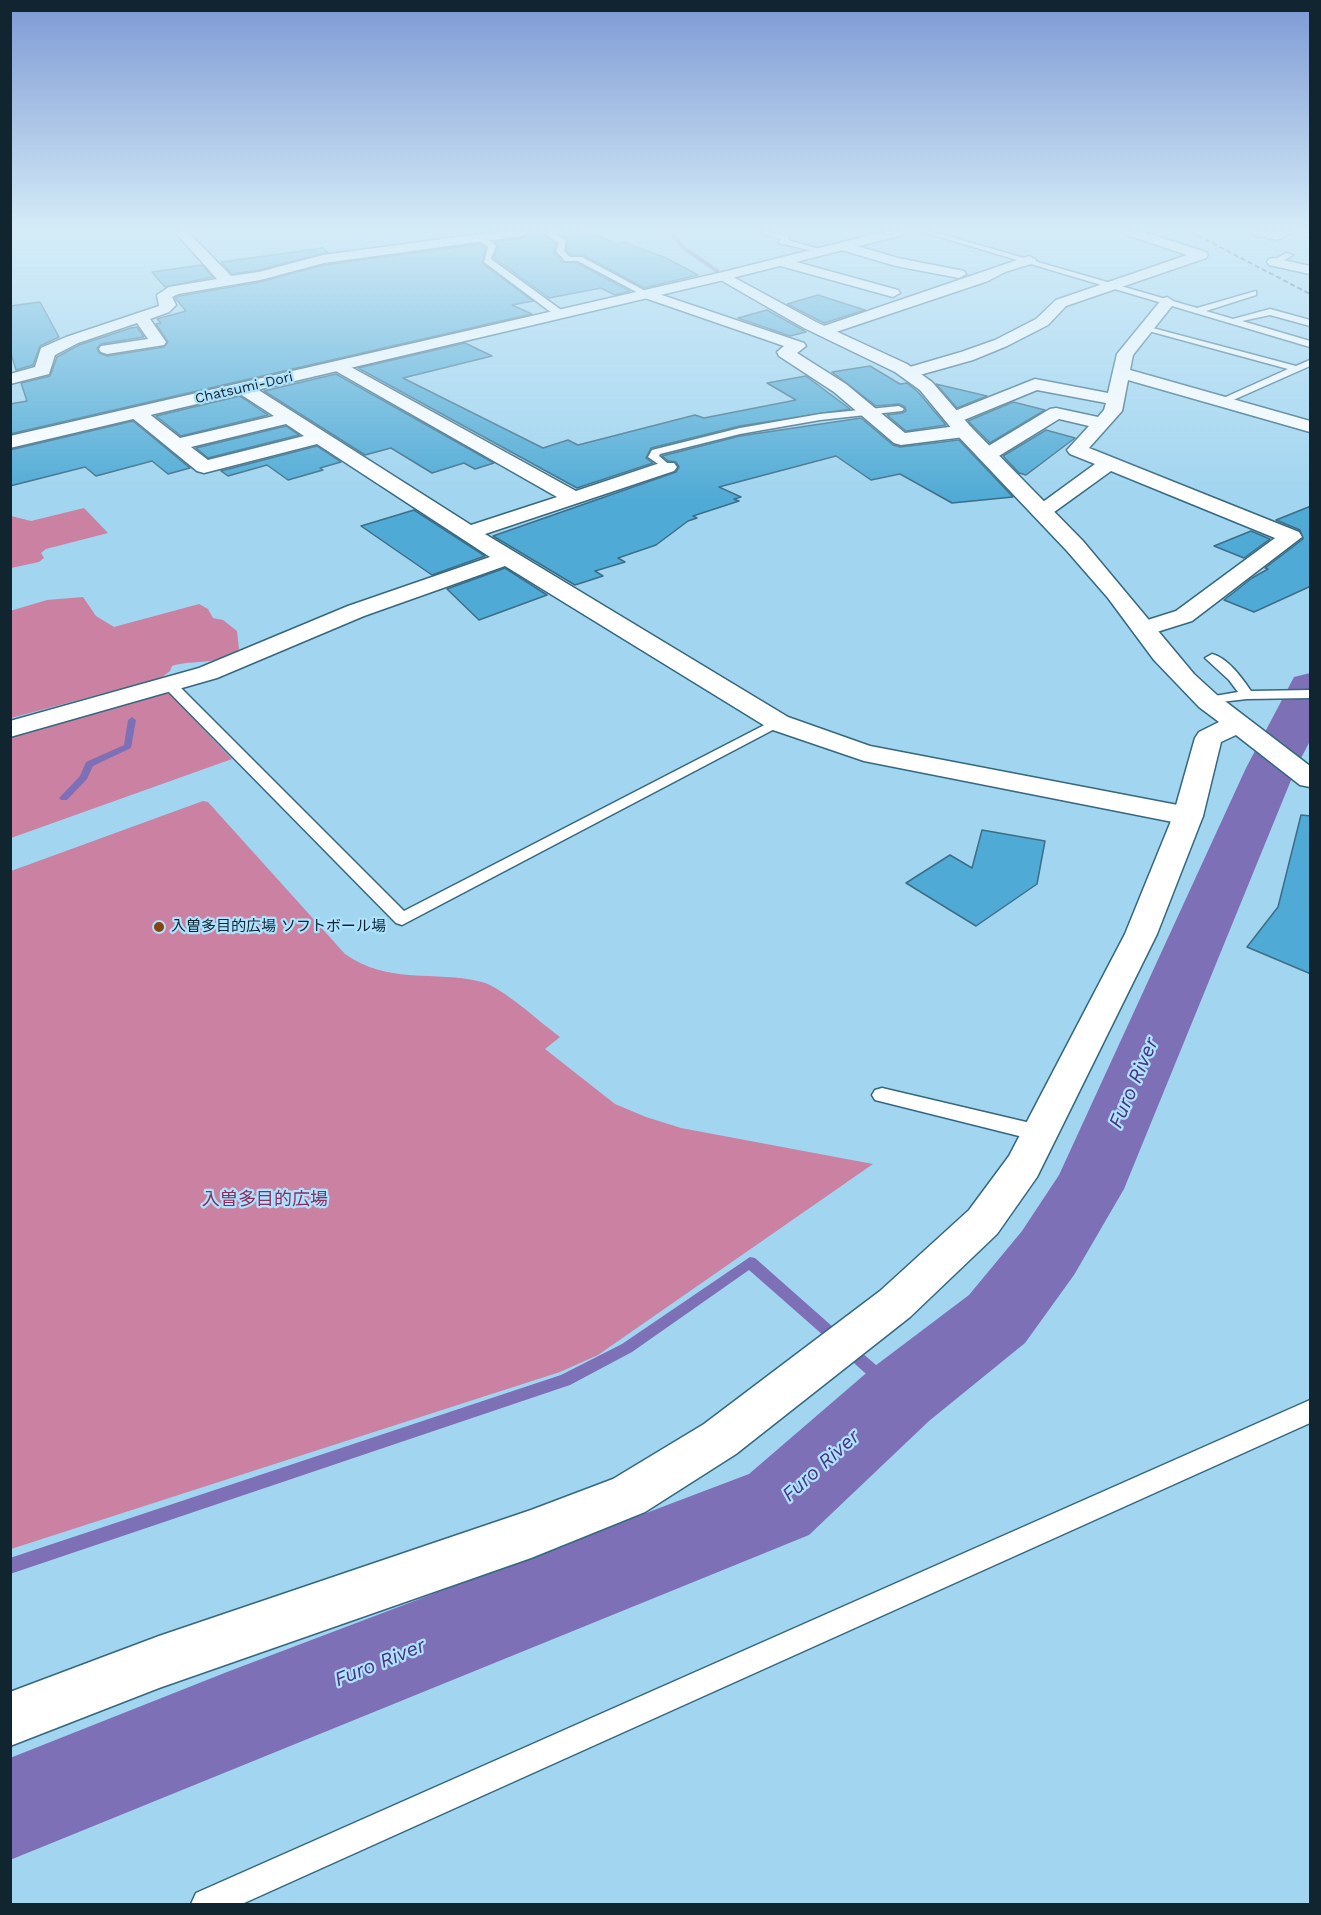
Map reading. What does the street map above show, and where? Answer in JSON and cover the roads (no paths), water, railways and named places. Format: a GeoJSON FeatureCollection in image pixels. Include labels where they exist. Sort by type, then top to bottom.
{"type":"FeatureCollection","features":[{"type":"Feature","properties":{"kind":"street"},"geometry":{"type":"LineString","coordinates":[[10,379],[43,370],[44,358],[54,348],[128,321]]}},
{"type":"Feature","properties":{"kind":"street"},"geometry":{"type":"LineString","coordinates":[[107,349],[158,342],[144,321]]}},
{"type":"Feature","properties":{"kind":"street","name":"Chatsumi-Dori"},"geometry":{"type":"LineString","coordinates":[[10,442],[530,321]]}},
{"type":"Feature","properties":{"kind":"street"},"geometry":{"type":"LineString","coordinates":[[726,321],[798,346],[786,352],[840,388],[901,439],[959,425],[1035,384],[1115,399]]}},
{"type":"Feature","properties":{"kind":"street"},"geometry":{"type":"LineString","coordinates":[[806,321],[909,374],[926,386],[987,455],[1043,511],[1144,628],[1163,655],[1208,701],[1306,776]]}},
{"type":"Feature","properties":{"kind":"street"},"geometry":{"type":"LineString","coordinates":[[824,331],[853,321]]}},
{"type":"Feature","properties":{"kind":"street"},"geometry":{"type":"LineString","coordinates":[[909,374],[1001,343],[1043,321]]}},
{"type":"Feature","properties":{"kind":"street"},"geometry":{"type":"LineString","coordinates":[[1144,628],[1184,616],[1291,537],[1077,450],[1113,411],[1125,354],[1153,321]]}},
{"type":"Feature","properties":{"kind":"street"},"geometry":{"type":"LineString","coordinates":[[340,366],[574,498]]}},
{"type":"Feature","properties":{"kind":"street"},"geometry":{"type":"LineString","coordinates":[[1120,372],[1311,427]]}},
{"type":"Feature","properties":{"kind":"street"},"geometry":{"type":"LineString","coordinates":[[243,388],[507,558],[779,723],[864,753],[1188,816]]}},
{"type":"Feature","properties":{"kind":"street"},"geometry":{"type":"LineString","coordinates":[[137,413],[204,467],[318,438]]}},
{"type":"Feature","properties":{"kind":"street"},"geometry":{"type":"LineString","coordinates":[[987,455],[1056,413],[1102,423]]}},
{"type":"Feature","properties":{"kind":"street"},"geometry":{"type":"LineString","coordinates":[[177,445],[288,418]]}},
{"type":"Feature","properties":{"kind":"street"},"geometry":{"type":"LineString","coordinates":[[1043,511],[1109,463]]}},
{"type":"Feature","properties":{"kind":"street"},"geometry":{"type":"LineString","coordinates":[[468,533],[667,467]]}},
{"type":"Feature","properties":{"kind":"street"},"geometry":{"type":"LineString","coordinates":[[10,729],[208,673],[356,611],[507,558]]}},
{"type":"Feature","properties":{"kind":"street"},"geometry":{"type":"LineString","coordinates":[[10,1719],[159,1662],[531,1534],[628,1496],[720,1439],[895,1304],[983,1222],[1023,1166],[1126,966],[1188,816],[1209,738],[1245,730]]}},
{"type":"Feature","properties":{"kind":"lane"},"geometry":{"type":"LineString","coordinates":[[1234,321],[1311,344]]}},
{"type":"Feature","properties":{"kind":"lane"},"geometry":{"type":"LineString","coordinates":[[1148,328],[1298,369]]}},
{"type":"Feature","properties":{"kind":"lane"},"geometry":{"type":"LineString","coordinates":[[1221,402],[1311,363]]}},
{"type":"Feature","properties":{"kind":"lane"},"geometry":{"type":"LineString","coordinates":[[667,467],[653,457],[656,452],[740,431],[820,417],[899,409]]}},
{"type":"Feature","properties":{"kind":"lane"},"geometry":{"type":"LineString","coordinates":[[1212,658],[1233,677],[1247,695]]}},
{"type":"Feature","properties":{"kind":"lane"},"geometry":{"type":"LineString","coordinates":[[170,685],[402,919],[779,723]]}},
{"type":"Feature","properties":{"kind":"lane"},"geometry":{"type":"LineString","coordinates":[[1208,701],[1247,695],[1263,697],[1311,694]]}},
{"type":"Feature","properties":{"kind":"lane"},"geometry":{"type":"LineString","coordinates":[[882,1095],[1039,1133]]}},
{"type":"Feature","properties":{"kind":"lane"},"geometry":{"type":"LineString","coordinates":[[207,1905],[1311,1411]]}},
{"type":"Feature","properties":{"kind":"waterway","name":"Furo River"},"geometry":{"type":"LineString","coordinates":[[10,1809],[227,1721],[778,1505],[900,1395],[997,1319],[1048,1253],[1088,1189],[1271,768],[1292,730],[1310,687]]}},
{"type":"Feature","properties":{"kind":"waterway"},"geometry":{"type":"LineString","coordinates":[[64,798],[84,777],[89,764],[128,746],[132,720]]}},
{"type":"Feature","properties":{"kind":"waterway"},"geometry":{"type":"LineString","coordinates":[[10,1566],[565,1380],[627,1348],[750,1262],[837,1339]]}},
{"type":"Feature","properties":{"kind":"waterway"},"geometry":{"type":"LineString","coordinates":[[849,1350],[900,1395]]}},
{"type":"Feature","properties":{"kind":"place","name":"入曽多目的広場 ソフトボール場"},"geometry":{"type":"Point","coordinates":[159,927]}},
{"type":"Feature","properties":{"kind":"park label","name":"入曽多目的広場"},"geometry":{"type":"Point","coordinates":[265,1200]}}]}
